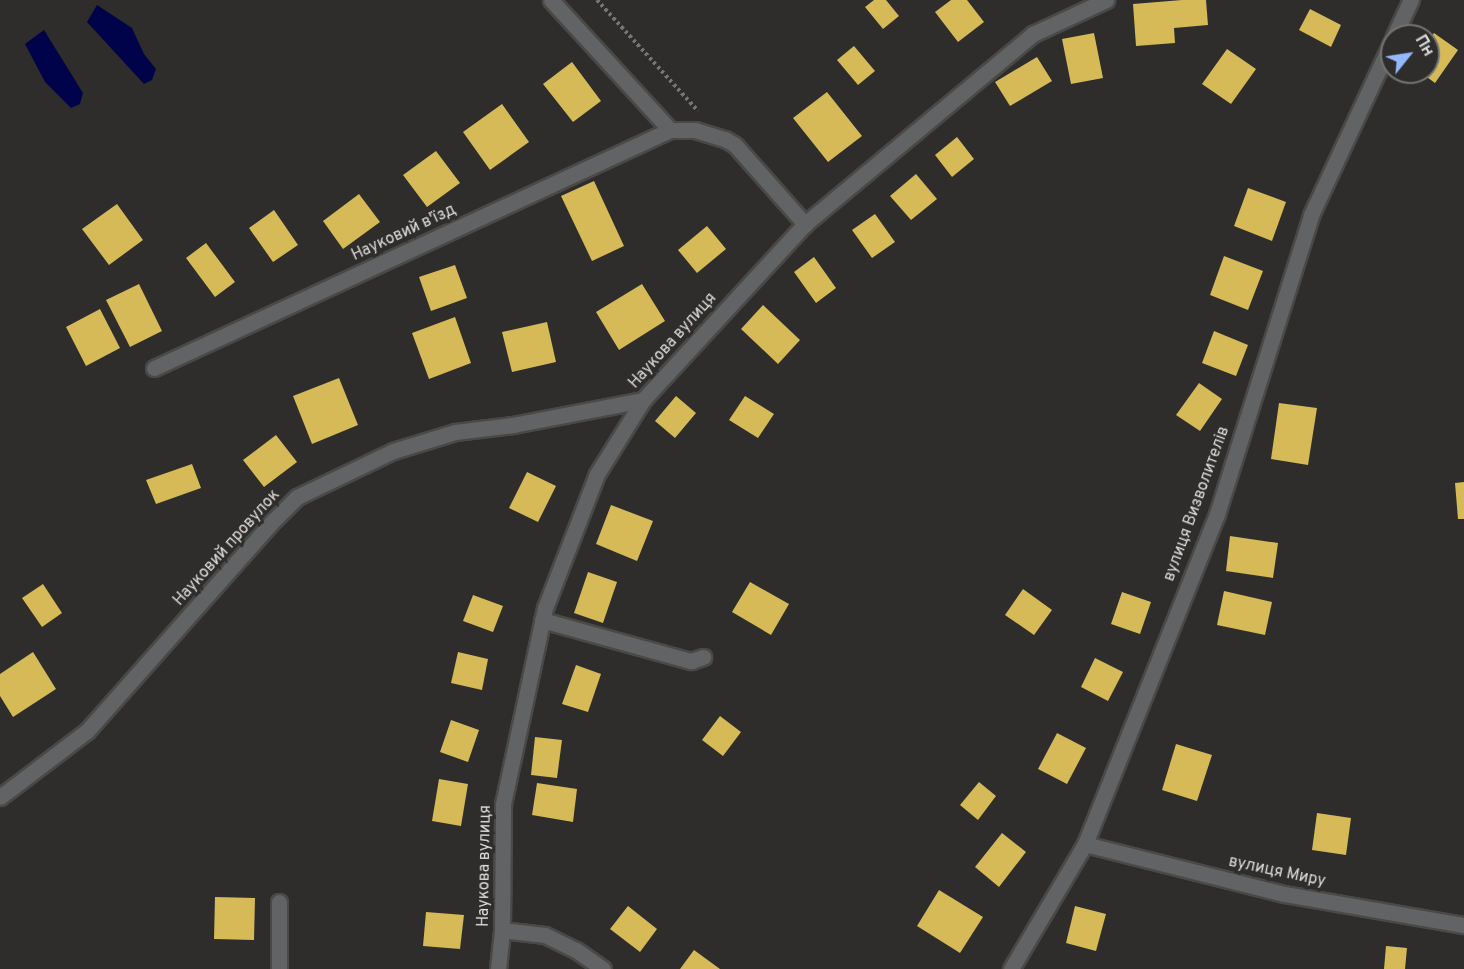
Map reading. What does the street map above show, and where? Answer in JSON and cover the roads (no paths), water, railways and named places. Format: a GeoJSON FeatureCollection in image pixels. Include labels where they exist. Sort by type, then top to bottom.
{"type":"FeatureCollection","features":[{"type":"Feature","properties":{"kind":"street"},"geometry":{"type":"LineString","coordinates":[[551,0],[670,130]]}},
{"type":"Feature","properties":{"kind":"street","name":"Наукова вулиця"},"geometry":{"type":"LineString","coordinates":[[498,969],[502,930],[503,804],[542,620],[597,474],[643,400],[805,224],[1034,34],[1106,0]]}},
{"type":"Feature","properties":{"kind":"street"},"geometry":{"type":"LineString","coordinates":[[1400,24],[1411,0]]}},
{"type":"Feature","properties":{"kind":"street","name":"вулиця Визволителів"},"geometry":{"type":"LineString","coordinates":[[1011,969],[1084,844],[1217,514],[1311,215],[1380,67]]}},
{"type":"Feature","properties":{"kind":"street","name":"Науковий в'їзд"},"geometry":{"type":"LineString","coordinates":[[154,368],[670,130],[695,130],[725,139],[735,145],[805,224]]}},
{"type":"Feature","properties":{"kind":"street","name":"Науковий провулок"},"geometry":{"type":"LineString","coordinates":[[0,797],[87,731],[297,496],[393,451],[455,432],[513,425],[643,400]]}},
{"type":"Feature","properties":{"kind":"street"},"geometry":{"type":"LineString","coordinates":[[542,620],[691,661],[703,657]]}},
{"type":"Feature","properties":{"kind":"street","name":"вулиця Миру"},"geometry":{"type":"LineString","coordinates":[[1084,844],[1284,894],[1464,925]]}},
{"type":"Feature","properties":{"kind":"street"},"geometry":{"type":"LineString","coordinates":[[279,902],[279,969]]}},
{"type":"Feature","properties":{"kind":"street"},"geometry":{"type":"LineString","coordinates":[[502,930],[545,935],[576,950],[603,969]]}}]}
